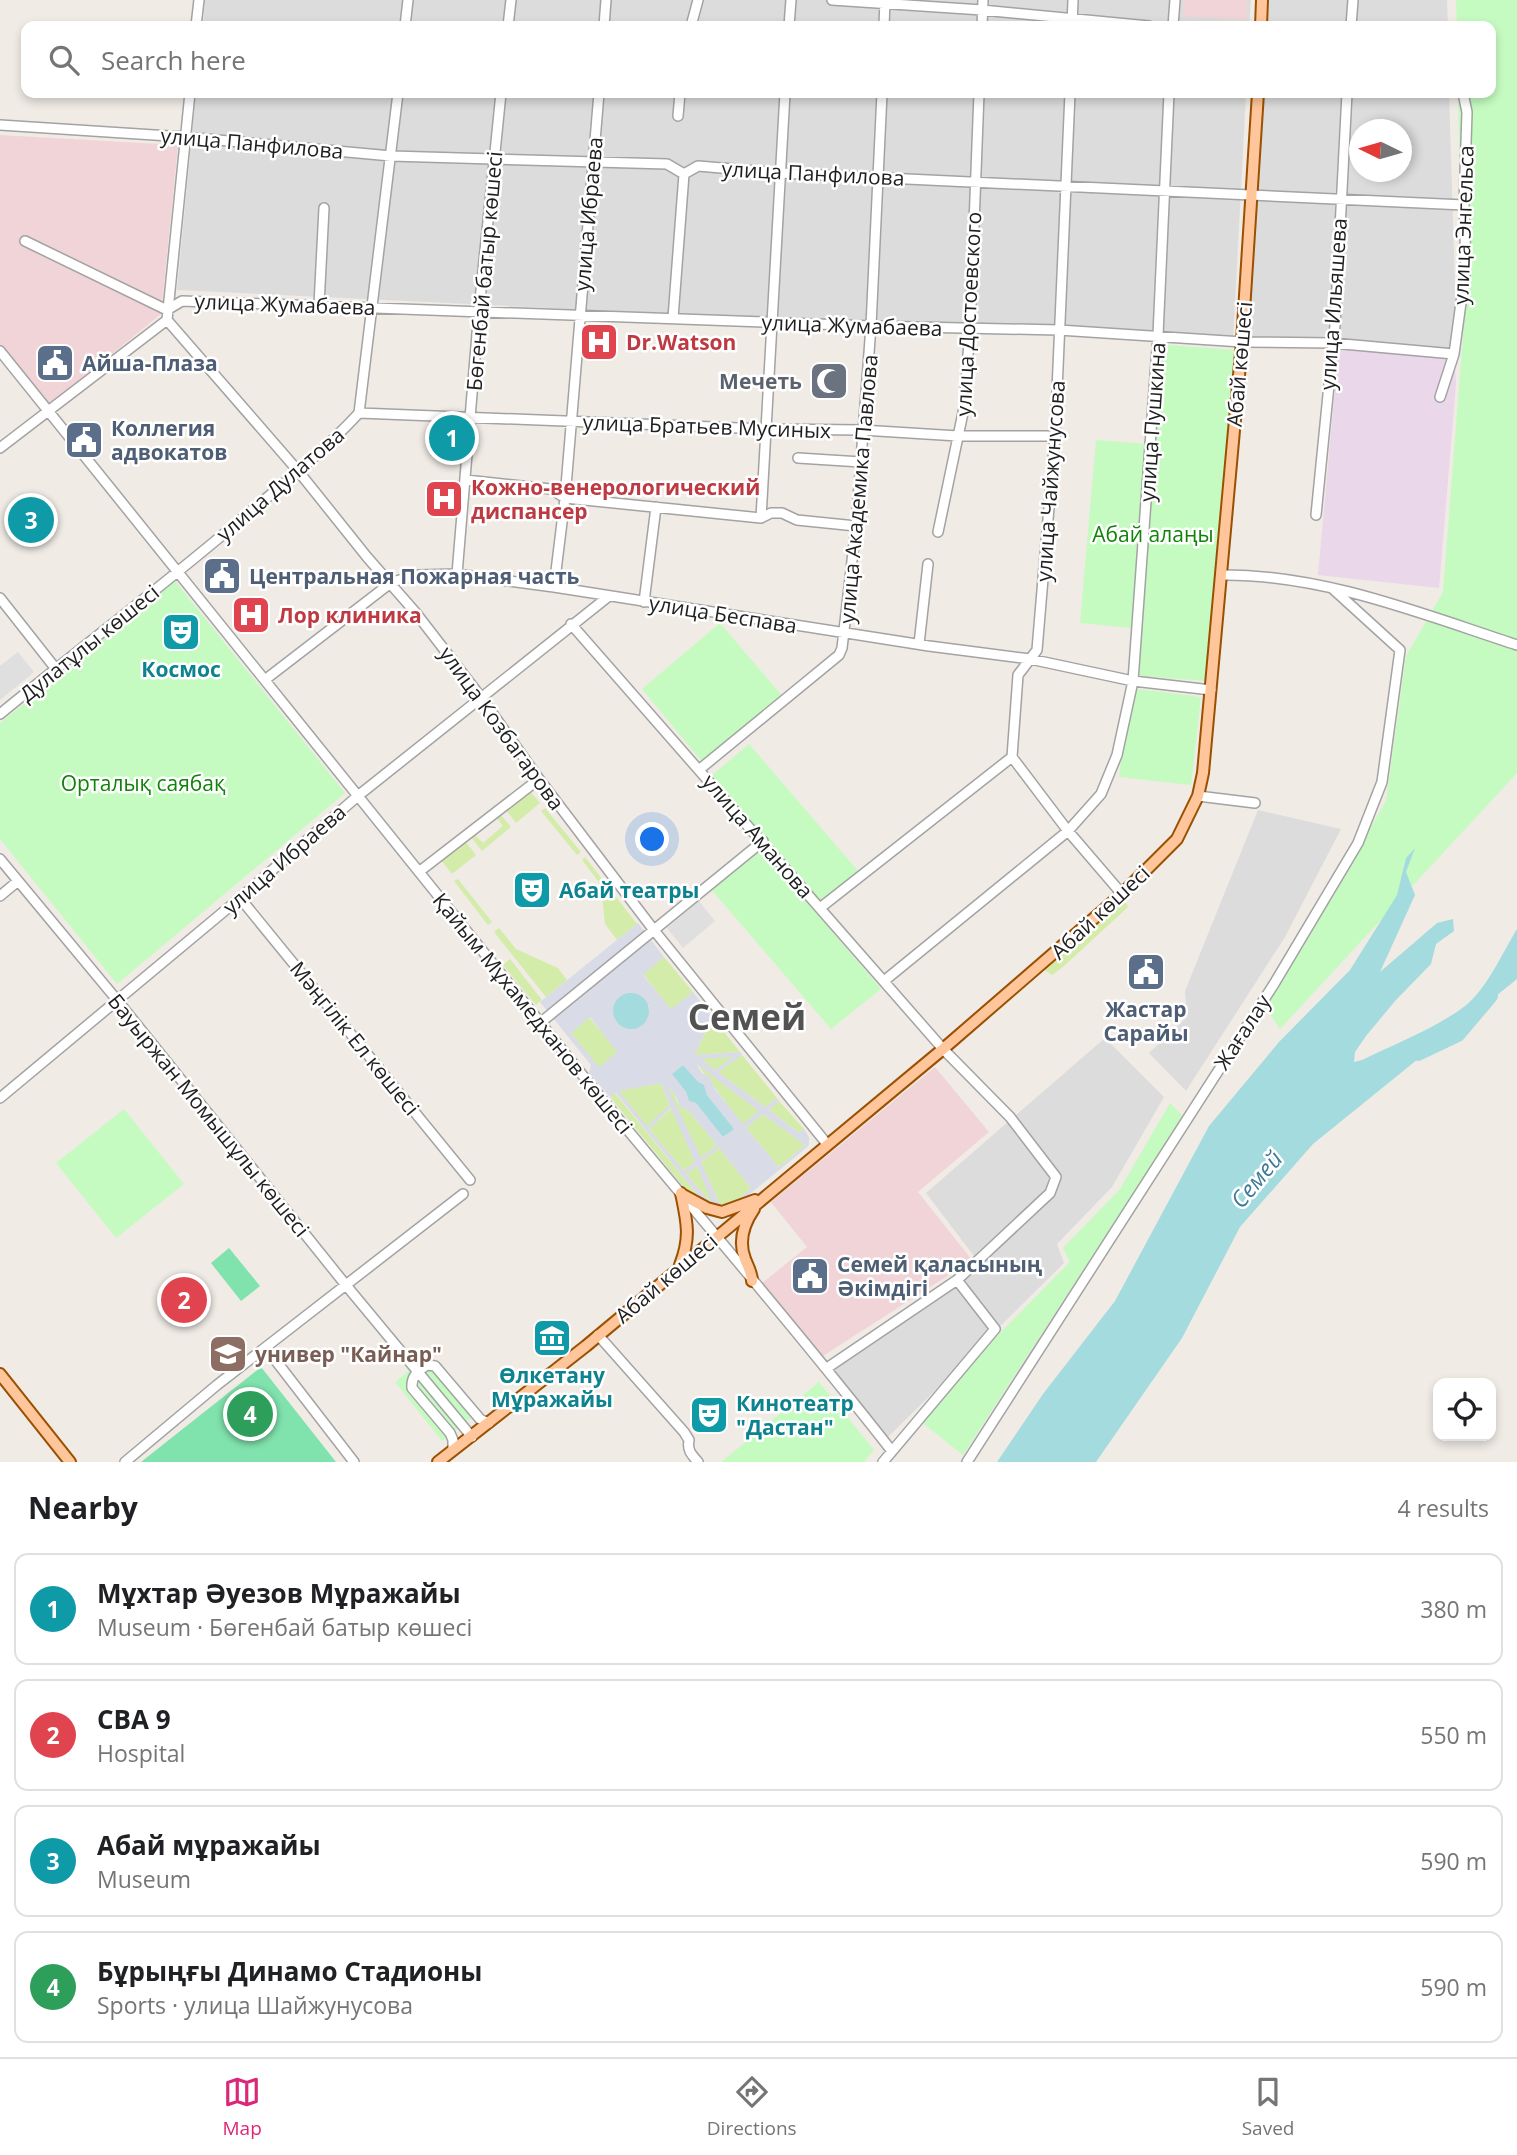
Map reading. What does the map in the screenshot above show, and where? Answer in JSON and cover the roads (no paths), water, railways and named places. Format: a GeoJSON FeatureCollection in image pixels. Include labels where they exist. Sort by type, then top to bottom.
{"type":"FeatureCollection","features":[{"type":"Feature","properties":{"kind":"main road"},"geometry":{"type":"LineString","coordinates":[[1261,21],[1262,0]]}},
{"type":"Feature","properties":{"kind":"main road","name":"Абай көшесі"},"geometry":{"type":"LineString","coordinates":[[438,1462],[598,1335],[943,1049],[1122,894],[1177,839],[1198,796],[1211,690],[1242,342],[1258,98]]}},
{"type":"Feature","properties":{"kind":"main road"},"geometry":{"type":"LineString","coordinates":[[682,1194],[707,1208],[722,1212],[761,1198]]}},
{"type":"Feature","properties":{"kind":"main road"},"geometry":{"type":"LineString","coordinates":[[679,1268],[687,1245],[688,1231],[682,1194]]}},
{"type":"Feature","properties":{"kind":"main road"},"geometry":{"type":"LineString","coordinates":[[752,1281],[741,1240],[744,1226],[761,1198]]}},
{"type":"Feature","properties":{"kind":"main road"},"geometry":{"type":"LineString","coordinates":[[0,1374],[70,1462]]}},
{"type":"Feature","properties":{"kind":"street"},"geometry":{"type":"LineString","coordinates":[[197,21],[199,0]]}},
{"type":"Feature","properties":{"kind":"street"},"geometry":{"type":"LineString","coordinates":[[406,21],[408,0]]}},
{"type":"Feature","properties":{"kind":"street"},"geometry":{"type":"LineString","coordinates":[[508,21],[510,0]]}},
{"type":"Feature","properties":{"kind":"street"},"geometry":{"type":"LineString","coordinates":[[604,21],[606,0]]}},
{"type":"Feature","properties":{"kind":"street"},"geometry":{"type":"LineString","coordinates":[[692,21],[698,0]]}},
{"type":"Feature","properties":{"kind":"street"},"geometry":{"type":"LineString","coordinates":[[789,21],[791,0]]}},
{"type":"Feature","properties":{"kind":"street"},"geometry":{"type":"LineString","coordinates":[[832,0],[982,10],[1058,21]]}},
{"type":"Feature","properties":{"kind":"street"},"geometry":{"type":"LineString","coordinates":[[982,21],[983,0]]}},
{"type":"Feature","properties":{"kind":"street"},"geometry":{"type":"LineString","coordinates":[[1072,21],[1073,0]]}},
{"type":"Feature","properties":{"kind":"street"},"geometry":{"type":"LineString","coordinates":[[1173,21],[1175,0]]}},
{"type":"Feature","properties":{"kind":"street"},"geometry":{"type":"LineString","coordinates":[[1351,21],[1353,0]]}},
{"type":"Feature","properties":{"kind":"street"},"geometry":{"type":"LineString","coordinates":[[884,21],[885,2]]}},
{"type":"Feature","properties":{"kind":"street"},"geometry":{"type":"LineString","coordinates":[[0,447],[167,320],[189,98]]}},
{"type":"Feature","properties":{"kind":"street","name":"улица Дулатова"},"geometry":{"type":"LineString","coordinates":[[178,572],[299,472],[359,413],[397,98]]}},
{"type":"Feature","properties":{"kind":"street","name":"Бөгенбай батыр көшесі"},"geometry":{"type":"LineString","coordinates":[[457,574],[479,310],[501,98]]}},
{"type":"Feature","properties":{"kind":"street","name":"улица Ибраева"},"geometry":{"type":"LineString","coordinates":[[554,587],[565,498],[599,98]]}},
{"type":"Feature","properties":{"kind":"street"},"geometry":{"type":"LineString","coordinates":[[678,116],[680,98]]}},
{"type":"Feature","properties":{"kind":"street"},"geometry":{"type":"LineString","coordinates":[[761,518],[785,98]]}},
{"type":"Feature","properties":{"kind":"street","name":"улица Академика Павлова"},"geometry":{"type":"LineString","coordinates":[[699,769],[839,655],[845,633],[871,326],[881,98]]}},
{"type":"Feature","properties":{"kind":"street","name":"улица Достоевского"},"geometry":{"type":"LineString","coordinates":[[938,532],[964,408],[970,330],[979,98]]}},
{"type":"Feature","properties":{"kind":"street","name":"улица Чайжунусова"},"geometry":{"type":"LineString","coordinates":[[1012,757],[1018,675],[1037,650],[1055,436],[1070,98]]}},
{"type":"Feature","properties":{"kind":"street","name":"улица Пушкина"},"geometry":{"type":"LineString","coordinates":[[884,981],[1068,831],[1101,794],[1117,755],[1133,681],[1158,335],[1169,98]]}},
{"type":"Feature","properties":{"kind":"street","name":"улица Ильяшева"},"geometry":{"type":"LineString","coordinates":[[1316,515],[1332,343],[1347,98]]}},
{"type":"Feature","properties":{"kind":"street","name":"улица Энгельса"},"geometry":{"type":"LineString","coordinates":[[1440,397],[1454,354],[1466,266],[1464,205],[1467,112],[1464,98]]}},
{"type":"Feature","properties":{"kind":"street","name":"улица Панфилова"},"geometry":{"type":"LineString","coordinates":[[0,125],[185,137],[391,156],[667,164],[684,174],[698,166],[780,173],[1464,205]]}},
{"type":"Feature","properties":{"kind":"street"},"geometry":{"type":"LineString","coordinates":[[673,318],[684,174]]}},
{"type":"Feature","properties":{"kind":"street"},"geometry":{"type":"LineString","coordinates":[[319,305],[324,208]]}},
{"type":"Feature","properties":{"kind":"street"},"geometry":{"type":"LineString","coordinates":[[25,242],[167,310]]}},
{"type":"Feature","properties":{"kind":"street","name":"улица Жумабаева"},"geometry":{"type":"LineString","coordinates":[[167,310],[182,301],[479,310],[970,330],[1059,330],[1242,342],[1332,343],[1454,354]]}},
{"type":"Feature","properties":{"kind":"street","name":"улица Козбагарова"},"geometry":{"type":"LineString","coordinates":[[167,320],[299,472],[367,557],[392,582],[653,929],[827,1144]]}},
{"type":"Feature","properties":{"kind":"street","name":"Қайым Мұхамедханов көшесі"},"geometry":{"type":"LineString","coordinates":[[0,352],[266,679],[540,1023],[827,1368],[891,1450]]}},
{"type":"Feature","properties":{"kind":"street","name":"улица Братьев Мусиных"},"geometry":{"type":"LineString","coordinates":[[359,413],[765,429],[862,430],[958,436],[1055,436]]}},
{"type":"Feature","properties":{"kind":"street"},"geometry":{"type":"LineString","coordinates":[[798,458],[861,462]]}},
{"type":"Feature","properties":{"kind":"street"},"geometry":{"type":"LineString","coordinates":[[466,480],[551,489],[565,498],[761,518],[771,513],[782,513],[797,520],[856,526]]}},
{"type":"Feature","properties":{"kind":"street"},"geometry":{"type":"LineString","coordinates":[[644,602],[656,507]]}},
{"type":"Feature","properties":{"kind":"street"},"geometry":{"type":"LineString","coordinates":[[919,644],[928,565]]}},
{"type":"Feature","properties":{"kind":"street","name":"Дулатұлы көшесі"},"geometry":{"type":"LineString","coordinates":[[0,715],[178,572]]}},
{"type":"Feature","properties":{"kind":"street","name":"улица Беспава"},"geometry":{"type":"LineString","coordinates":[[266,679],[392,582],[418,575],[457,574],[1030,659],[1133,681],[1211,690]]}},
{"type":"Feature","properties":{"kind":"street"},"geometry":{"type":"LineString","coordinates":[[1222,575],[1251,575],[1333,589],[1418,612],[1517,645]]}},
{"type":"Feature","properties":{"kind":"street","name":"Жағалау"},"geometry":{"type":"LineString","coordinates":[[967,1462],[1273,984],[1358,843],[1382,782],[1400,650],[1333,589]]}},
{"type":"Feature","properties":{"kind":"street","name":"улица Ибраева"},"geometry":{"type":"LineString","coordinates":[[0,1098],[359,795],[609,596]]}},
{"type":"Feature","properties":{"kind":"street"},"geometry":{"type":"LineString","coordinates":[[0,598],[56,669]]}},
{"type":"Feature","properties":{"kind":"street","name":"улица Аманова"},"geometry":{"type":"LineString","coordinates":[[571,624],[943,1049],[1010,1117],[1056,1177],[1050,1193],[957,1280]]}},
{"type":"Feature","properties":{"kind":"street"},"geometry":{"type":"LineString","coordinates":[[820,908],[1012,757],[1068,831],[1122,894]]}},
{"type":"Feature","properties":{"kind":"street"},"geometry":{"type":"LineString","coordinates":[[420,871],[539,779]]}},
{"type":"Feature","properties":{"kind":"street"},"geometry":{"type":"LineString","coordinates":[[1198,796],[1255,803]]}},
{"type":"Feature","properties":{"kind":"street"},"geometry":{"type":"LineString","coordinates":[[540,1023],[763,841]]}},
{"type":"Feature","properties":{"kind":"street","name":"Бауыржан Момышұлы көшесі"},"geometry":{"type":"LineString","coordinates":[[0,859],[472,1437]]}},
{"type":"Feature","properties":{"kind":"street"},"geometry":{"type":"LineString","coordinates":[[0,896],[18,881]]}},
{"type":"Feature","properties":{"kind":"street","name":"Мәңгілік Ел көшесі"},"geometry":{"type":"LineString","coordinates":[[240,898],[470,1180]]}},
{"type":"Feature","properties":{"kind":"street"},"geometry":{"type":"LineString","coordinates":[[125,1462],[216,1385],[463,1194]]}},
{"type":"Feature","properties":{"kind":"street"},"geometry":{"type":"LineString","coordinates":[[827,1368],[957,1280],[995,1329],[883,1462]]}},
{"type":"Feature","properties":{"kind":"street"},"geometry":{"type":"LineString","coordinates":[[598,1335],[684,1432],[689,1440],[690,1453],[698,1462]]}},
{"type":"Feature","properties":{"kind":"street"},"geometry":{"type":"LineString","coordinates":[[266,1348],[354,1462]]}},
{"type":"Feature","properties":{"kind":"street"},"geometry":{"type":"LineString","coordinates":[[453,1450],[450,1433],[412,1388],[417,1372],[427,1365],[435,1366],[480,1419],[489,1423]]}},
{"type":"Feature","properties":{"kind":"water"},"geometry":{"type":"Polygon","coordinates":[[[1415,848],[1406,872],[1415,895],[1380,972],[1437,923],[1453,919],[1454,931],[1436,944],[1431,964],[1366,1036],[1355,1052],[1354,1062],[1428,1029],[1465,1006],[1487,981],[1517,929],[1517,979],[1313,1144],[1240,1227],[1182,1338],[1096,1462],[997,1462],[1043,1394],[1115,1301],[1209,1126],[1279,1042],[1350,970],[1397,895],[1406,858],[1415,848]]]}},
{"type":"Feature","properties":{"kind":"water"},"geometry":{"type":"Polygon","coordinates":[[[631,993],[644,998],[649,1011],[644,1024],[631,1029],[618,1024],[613,1011],[618,998],[631,993]]]}},
{"type":"Feature","properties":{"kind":"water"},"geometry":{"type":"Polygon","coordinates":[[[683,1065],[704,1085],[707,1095],[734,1129],[723,1137],[696,1103],[689,1101],[686,1092],[672,1074],[683,1065]]]}},
{"type":"Feature","properties":{"kind":"waterway","name":"Семей"},"geometry":{"type":"LineString","coordinates":[[1418,1054],[1458,1035],[1491,996]]}},
{"type":"Feature","properties":{"kind":"place","name":"Dr.Watson"},"geometry":{"type":"Point","coordinates":[599,342]}},
{"type":"Feature","properties":{"kind":"place","name":"Айша-Плаза"},"geometry":{"type":"Point","coordinates":[55,363]}},
{"type":"Feature","properties":{"kind":"place","name":"Мечеть"},"geometry":{"type":"Point","coordinates":[829,381]}},
{"type":"Feature","properties":{"kind":"place","name":"Мұхтар Әуезов Мұражайы"},"geometry":{"type":"Point","coordinates":[452,438]}},
{"type":"Feature","properties":{"kind":"place","name":"Коллегия адвокатов"},"geometry":{"type":"Point","coordinates":[84,440]}},
{"type":"Feature","properties":{"kind":"place","name":"Кожно-венерологический диспансер"},"geometry":{"type":"Point","coordinates":[444,499]}},
{"type":"Feature","properties":{"kind":"place","name":"Абай мұражайы"},"geometry":{"type":"Point","coordinates":[31,520]}},
{"type":"Feature","properties":{"kind":"place","name":"Центральная Пожарная часть"},"geometry":{"type":"Point","coordinates":[222,576]}},
{"type":"Feature","properties":{"kind":"place","name":"Лор клиника"},"geometry":{"type":"Point","coordinates":[251,615]}},
{"type":"Feature","properties":{"kind":"place","name":"Космос"},"geometry":{"type":"Point","coordinates":[181,632]}},
{"type":"Feature","properties":{"kind":"place","name":"Абай театры"},"geometry":{"type":"Point","coordinates":[532,890]}},
{"type":"Feature","properties":{"kind":"place","name":"Жастар Сарайы"},"geometry":{"type":"Point","coordinates":[1146,972]}},
{"type":"Feature","properties":{"kind":"place","name":"Семей қаласының Әкімдігі"},"geometry":{"type":"Point","coordinates":[810,1276]}},
{"type":"Feature","properties":{"kind":"place","name":"СВА 9"},"geometry":{"type":"Point","coordinates":[184,1300]}},
{"type":"Feature","properties":{"kind":"place","name":"Өлкетану Мұражайы"},"geometry":{"type":"Point","coordinates":[552,1338]}},
{"type":"Feature","properties":{"kind":"place","name":"универ \"Кайнар\""},"geometry":{"type":"Point","coordinates":[228,1354]}},
{"type":"Feature","properties":{"kind":"place","name":"Бұрыңғы Динамо Стадионы"},"geometry":{"type":"Point","coordinates":[250,1414]}},
{"type":"Feature","properties":{"kind":"place","name":"Кинотеатр \"Дастан\""},"geometry":{"type":"Point","coordinates":[709,1415]}},
{"type":"Feature","properties":{"kind":"district","name":"Семей"},"geometry":{"type":"Point","coordinates":[747,1016]}},
{"type":"Feature","properties":{"kind":"park label","name":"Абай алаңы"},"geometry":{"type":"Point","coordinates":[1153,534]}},
{"type":"Feature","properties":{"kind":"park label","name":"Орталық саябақ"},"geometry":{"type":"Point","coordinates":[143,783]}}]}
